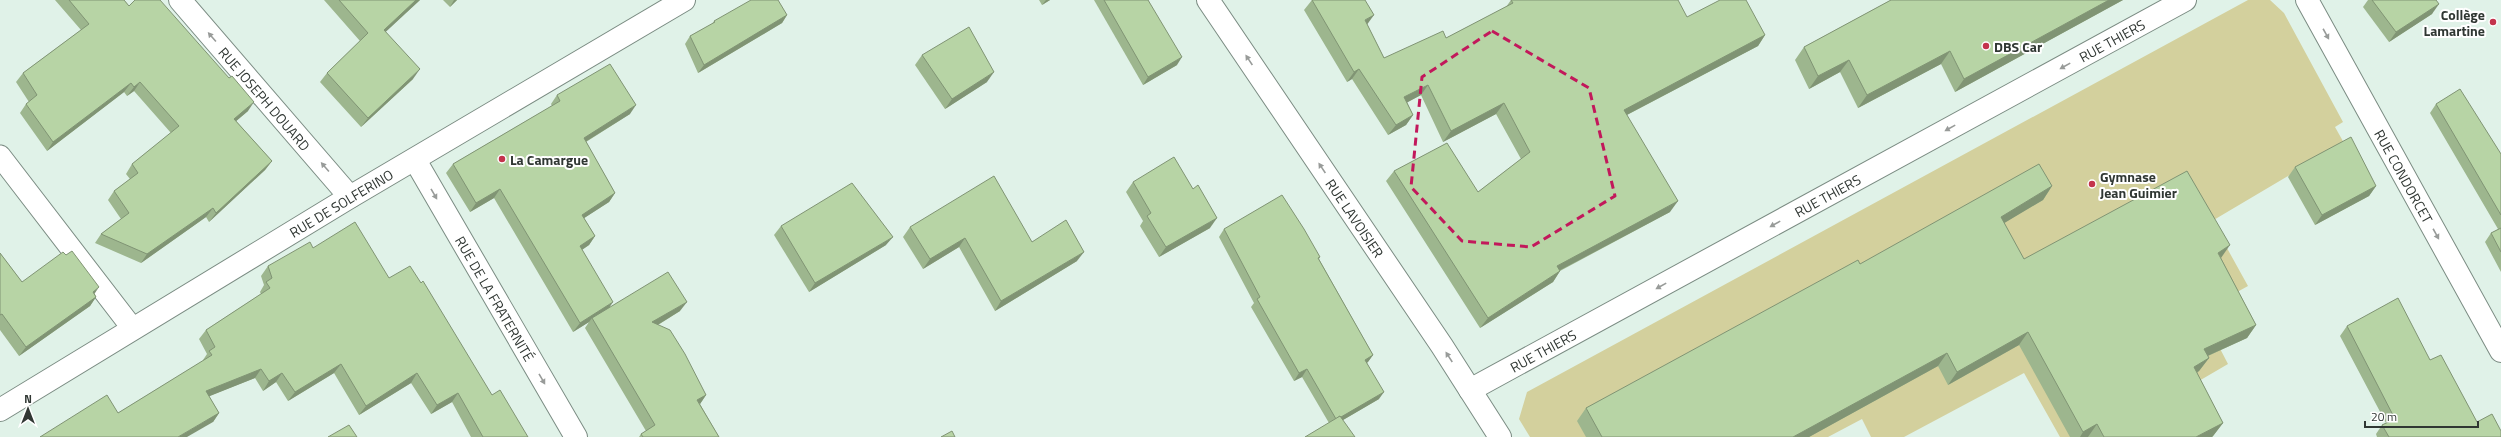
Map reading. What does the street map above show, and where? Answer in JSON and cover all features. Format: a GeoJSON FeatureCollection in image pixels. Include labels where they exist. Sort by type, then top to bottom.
{"type":"FeatureCollection","features":[{"type":"Feature","properties":{"kind":"street","name":"RUE JOSEPH DOUARD"},"geometry":{"type":"LineString","coordinates":[[180,0],[350,197]]}},
{"type":"Feature","properties":{"kind":"street","name":"RUE DE SOLFERINO"},"geometry":{"type":"LineString","coordinates":[[0,410],[350,197],[684,0]]}},
{"type":"Feature","properties":{"kind":"street","name":"RUE LAVOISIER"},"geometry":{"type":"LineString","coordinates":[[1208,0],[1500,437]]}},
{"type":"Feature","properties":{"kind":"street","name":"RUE THIERS"},"geometry":{"type":"LineString","coordinates":[[1470,390],[2185,0]]}},
{"type":"Feature","properties":{"kind":"street","name":"RUE CONDORCET"},"geometry":{"type":"LineString","coordinates":[[2307,0],[2501,351]]}},
{"type":"Feature","properties":{"kind":"street","name":"RUE DE LA FRATERNITÉ"},"geometry":{"type":"LineString","coordinates":[[414,160],[576,437]]}},
{"type":"Feature","properties":{"kind":"lane"},"geometry":{"type":"LineString","coordinates":[[0,156],[133,329]]}},
{"type":"Feature","properties":{"kind":"highlighted area"},"geometry":{"type":"Polygon","coordinates":[[[1492,31],[1589,88],[1615,196],[1531,247],[1462,241],[1411,187],[1422,77],[1492,31]]]}},
{"type":"Feature","properties":{"kind":"shaded area","name":"Gymnase Jean Guimier"},"geometry":{"type":"Polygon","coordinates":[[[2248,0],[2270,0],[2284,13],[2343,122],[2335,127],[2344,143],[2212,221],[2248,286],[2201,312],[2228,364],[2103,437],[2060,437],[2024,373],[1904,437],[1871,437],[1862,419],[1828,437],[1530,437],[1519,419],[1527,392],[2248,0]]]}},
{"type":"Feature","properties":{"kind":"building"},"geometry":{"type":"Polygon","coordinates":[[[69,0],[124,0],[129,6],[135,0],[160,0],[229,78],[232,76],[254,102],[234,119],[272,161],[216,213],[213,208],[147,254],[101,234],[129,213],[114,191],[138,173],[132,164],[179,126],[140,82],[134,87],[131,83],[53,142],[26,104],[37,95],[23,73],[89,24],[69,0]]]}},
{"type":"Feature","properties":{"kind":"building"},"geometry":{"type":"Polygon","coordinates":[[[339,0],[416,0],[384,30],[420,69],[368,118],[327,73],[368,33],[339,0]]]}},
{"type":"Feature","properties":{"kind":"building"},"geometry":{"type":"Polygon","coordinates":[[[751,0],[778,0],[787,15],[704,65],[690,36],[751,0]]]}},
{"type":"Feature","properties":{"kind":"building"},"geometry":{"type":"Polygon","coordinates":[[[1104,0],[1148,0],[1182,57],[1148,77],[1104,0]]]}},
{"type":"Feature","properties":{"kind":"building"},"geometry":{"type":"Polygon","coordinates":[[[1312,0],[1365,0],[1374,15],[1365,20],[1384,58],[1443,31],[1446,38],[1513,3],[1511,0],[1678,0],[1687,17],[1720,0],[1746,0],[1765,35],[1624,110],[1678,201],[1557,266],[1560,271],[1488,318],[1394,171],[1447,143],[1478,192],[1530,152],[1504,103],[1451,131],[1428,85],[1404,97],[1413,115],[1396,125],[1359,69],[1354,72],[1312,0]]]}},
{"type":"Feature","properties":{"kind":"building"},"geometry":{"type":"Polygon","coordinates":[[[1891,0],[2109,0],[1964,79],[1950,51],[1867,95],[1849,60],[1818,76],[1804,47],[1891,0]]]}},
{"type":"Feature","properties":{"kind":"building"},"geometry":{"type":"Polygon","coordinates":[[[2372,0],[2436,0],[2439,4],[2396,32],[2372,0]]]}},
{"type":"Feature","properties":{"kind":"building"},"geometry":{"type":"Polygon","coordinates":[[[969,27],[994,72],[952,99],[922,55],[969,27]]]}},
{"type":"Feature","properties":{"kind":"building"},"geometry":{"type":"Polygon","coordinates":[[[610,64],[636,105],[584,138],[615,193],[582,215],[595,236],[580,246],[613,302],[580,323],[500,189],[476,203],[453,164],[560,101],[557,95],[610,64]]]}},
{"type":"Feature","properties":{"kind":"building"},"geometry":{"type":"Polygon","coordinates":[[[2460,89],[2501,154],[2501,215],[2436,104],[2460,89]]]}},
{"type":"Feature","properties":{"kind":"building"},"geometry":{"type":"Polygon","coordinates":[[[2351,137],[2376,186],[2322,215],[2295,167],[2351,137]]]}},
{"type":"Feature","properties":{"kind":"building"},"geometry":{"type":"Polygon","coordinates":[[[1174,157],[1193,189],[1198,185],[1217,218],[1166,247],[1147,216],[1151,213],[1133,182],[1174,157]]]}},
{"type":"Feature","properties":{"kind":"building"},"geometry":{"type":"Polygon","coordinates":[[[2039,164],[2052,186],[2001,217],[2024,259],[2187,171],[2230,245],[2218,253],[2256,325],[2204,349],[2209,358],[2194,367],[2223,423],[2196,437],[2104,437],[2097,424],[2083,432],[2028,332],[1957,372],[1947,353],[1793,437],[1602,437],[1586,408],[1858,260],[1860,264],[2039,164]]]}},
{"type":"Feature","properties":{"kind":"building"},"geometry":{"type":"Polygon","coordinates":[[[994,176],[1032,242],[1066,220],[1084,252],[1001,301],[965,238],[930,259],[910,227],[994,176]]]}},
{"type":"Feature","properties":{"kind":"building"},"geometry":{"type":"Polygon","coordinates":[[[852,183],[893,237],[815,283],[781,226],[852,183]]]}},
{"type":"Feature","properties":{"kind":"building"},"geometry":{"type":"Polygon","coordinates":[[[1282,195],[1320,257],[1318,258],[1373,355],[1365,360],[1384,392],[1336,419],[1307,369],[1299,373],[1257,299],[1260,297],[1224,229],[1282,195]]]}},
{"type":"Feature","properties":{"kind":"building"},"geometry":{"type":"Polygon","coordinates":[[[355,222],[389,278],[410,266],[421,283],[423,281],[492,395],[500,390],[528,437],[483,437],[458,393],[437,405],[417,373],[366,406],[341,364],[295,392],[282,373],[269,381],[261,369],[206,391],[219,413],[178,437],[40,437],[107,395],[118,413],[212,355],[209,351],[215,347],[206,330],[270,288],[266,282],[272,278],[268,266],[310,242],[313,248],[355,222]]]}},
{"type":"Feature","properties":{"kind":"building"},"geometry":{"type":"Polygon","coordinates":[[[2501,228],[2501,252],[2491,233],[2501,228]]]}},
{"type":"Feature","properties":{"kind":"building"},"geometry":{"type":"Polygon","coordinates":[[[72,251],[99,287],[93,292],[96,297],[26,347],[2,314],[0,315],[0,253],[22,282],[63,252],[66,255],[72,251]]]}},
{"type":"Feature","properties":{"kind":"building"},"geometry":{"type":"Polygon","coordinates":[[[668,272],[687,302],[652,322],[670,330],[685,354],[706,395],[697,400],[719,437],[643,437],[641,434],[655,425],[592,318],[668,272]]]}},
{"type":"Feature","properties":{"kind":"building"},"geometry":{"type":"Polygon","coordinates":[[[2398,298],[2430,360],[2441,355],[2477,422],[2492,414],[2501,431],[2501,437],[2389,437],[2382,425],[2395,419],[2347,326],[2398,298]]]}},
{"type":"Feature","properties":{"kind":"building"},"geometry":{"type":"Polygon","coordinates":[[[1340,416],[1355,437],[1305,437],[1340,416]]]}},
{"type":"Feature","properties":{"kind":"building"},"geometry":{"type":"Polygon","coordinates":[[[349,425],[357,437],[328,437],[349,425]]]}},
{"type":"Feature","properties":{"kind":"building"},"geometry":{"type":"Polygon","coordinates":[[[952,431],[955,437],[941,437],[952,431]]]}},
{"type":"Feature","properties":{"kind":"place","name":"Collège Lamartine"},"geometry":{"type":"Point","coordinates":[2493,22]}},
{"type":"Feature","properties":{"kind":"place","name":"DBS Car"},"geometry":{"type":"Point","coordinates":[1986,46]}},
{"type":"Feature","properties":{"kind":"place","name":"La Camargue"},"geometry":{"type":"Point","coordinates":[502,159]}},
{"type":"Feature","properties":{"kind":"place","name":"Gymnase Jean Guimier"},"geometry":{"type":"Point","coordinates":[2092,184]}}]}
